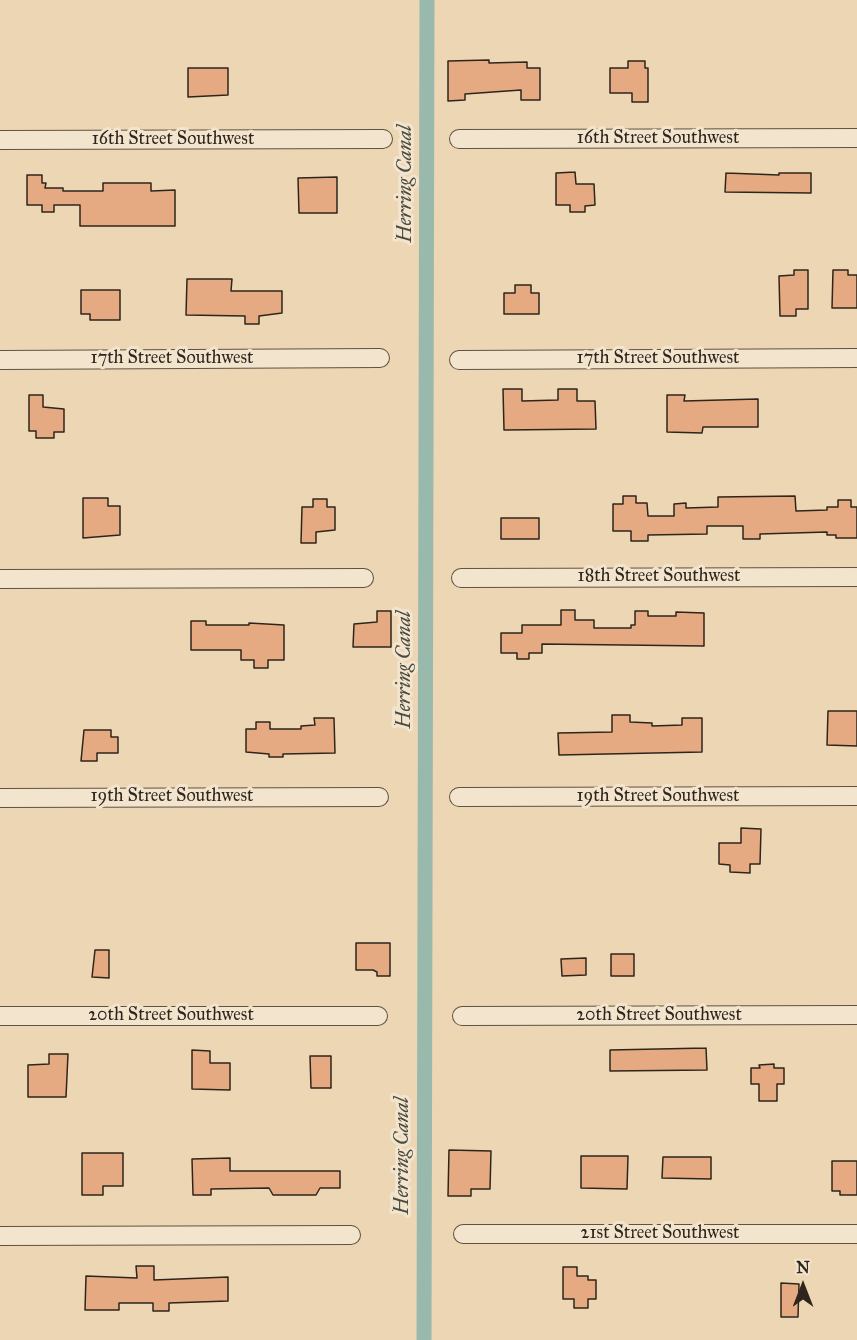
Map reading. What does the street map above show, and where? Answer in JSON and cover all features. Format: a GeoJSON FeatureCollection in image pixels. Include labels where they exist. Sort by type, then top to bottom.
{"type":"FeatureCollection","features":[{"type":"Feature","properties":{"kind":"street","name":"16th Street Southwest"},"geometry":{"type":"LineString","coordinates":[[459,139],[857,138]]}},
{"type":"Feature","properties":{"kind":"street","name":"16th Street Southwest"},"geometry":{"type":"LineString","coordinates":[[0,140],[383,139]]}},
{"type":"Feature","properties":{"kind":"street","name":"17th Street Southwest"},"geometry":{"type":"LineString","coordinates":[[0,360],[380,358]]}},
{"type":"Feature","properties":{"kind":"street","name":"17th Street Southwest"},"geometry":{"type":"LineString","coordinates":[[459,360],[857,358]]}},
{"type":"Feature","properties":{"kind":"street","name":"18th Street Southwest"},"geometry":{"type":"LineString","coordinates":[[461,578],[857,577]]}},
{"type":"Feature","properties":{"kind":"street"},"geometry":{"type":"LineString","coordinates":[[0,579],[364,578]]}},
{"type":"Feature","properties":{"kind":"street","name":"19th Street Southwest"},"geometry":{"type":"LineString","coordinates":[[459,797],[857,796]]}},
{"type":"Feature","properties":{"kind":"street","name":"19th Street Southwest"},"geometry":{"type":"LineString","coordinates":[[0,798],[379,797]]}},
{"type":"Feature","properties":{"kind":"street","name":"20th Street Southwest"},"geometry":{"type":"LineString","coordinates":[[462,1016],[857,1015]]}},
{"type":"Feature","properties":{"kind":"street","name":"20th Street Southwest"},"geometry":{"type":"LineString","coordinates":[[0,1017],[378,1016]]}},
{"type":"Feature","properties":{"kind":"street","name":"21st Street Southwest"},"geometry":{"type":"LineString","coordinates":[[463,1234],[857,1234]]}},
{"type":"Feature","properties":{"kind":"street"},"geometry":{"type":"LineString","coordinates":[[0,1236],[351,1235]]}},
{"type":"Feature","properties":{"kind":"building"},"geometry":{"type":"Polygon","coordinates":[[[489,60],[489,63],[527,62],[527,68],[540,68],[540,100],[521,100],[521,90],[465,94],[465,100],[448,101],[448,61],[489,60]]]}},
{"type":"Feature","properties":{"kind":"building"},"geometry":{"type":"Polygon","coordinates":[[[628,61],[645,61],[645,68],[648,68],[648,102],[632,102],[632,93],[610,93],[610,68],[628,68],[628,61]]]}},
{"type":"Feature","properties":{"kind":"building"},"geometry":{"type":"Polygon","coordinates":[[[188,68],[228,68],[228,95],[188,97],[188,68]]]}},
{"type":"Feature","properties":{"kind":"building"},"geometry":{"type":"Polygon","coordinates":[[[575,172],[576,184],[594,184],[595,205],[585,206],[585,212],[570,212],[570,205],[556,205],[556,173],[575,172]]]}},
{"type":"Feature","properties":{"kind":"building"},"geometry":{"type":"Polygon","coordinates":[[[726,173],[779,175],[779,173],[811,173],[811,193],[725,192],[726,173]]]}},
{"type":"Feature","properties":{"kind":"building"},"geometry":{"type":"Polygon","coordinates":[[[27,175],[42,175],[42,183],[46,183],[45,188],[63,188],[63,191],[103,191],[103,183],[151,183],[151,191],[175,190],[175,226],[80,226],[80,205],[54,205],[54,212],[42,212],[42,205],[27,205],[27,175]]]}},
{"type":"Feature","properties":{"kind":"building"},"geometry":{"type":"Polygon","coordinates":[[[337,177],[337,213],[299,213],[298,178],[337,177]]]}},
{"type":"Feature","properties":{"kind":"building"},"geometry":{"type":"Polygon","coordinates":[[[794,270],[808,270],[808,309],[796,309],[796,316],[780,316],[779,276],[794,275],[794,270]]]}},
{"type":"Feature","properties":{"kind":"building"},"geometry":{"type":"Polygon","coordinates":[[[833,270],[848,270],[848,275],[857,275],[857,308],[832,308],[833,270]]]}},
{"type":"Feature","properties":{"kind":"building"},"geometry":{"type":"Polygon","coordinates":[[[187,279],[232,279],[231,291],[282,291],[282,313],[259,316],[259,324],[245,324],[245,316],[186,315],[187,279]]]}},
{"type":"Feature","properties":{"kind":"building"},"geometry":{"type":"Polygon","coordinates":[[[515,285],[531,285],[531,293],[539,293],[539,314],[504,314],[504,293],[515,293],[515,285]]]}},
{"type":"Feature","properties":{"kind":"building"},"geometry":{"type":"Polygon","coordinates":[[[81,290],[120,290],[120,320],[90,320],[90,314],[81,314],[81,290]]]}},
{"type":"Feature","properties":{"kind":"building"},"geometry":{"type":"Polygon","coordinates":[[[503,389],[522,389],[522,401],[558,400],[558,389],[577,389],[577,401],[595,401],[596,429],[504,430],[503,389]]]}},
{"type":"Feature","properties":{"kind":"building"},"geometry":{"type":"Polygon","coordinates":[[[29,395],[43,395],[43,407],[64,409],[64,432],[54,432],[54,438],[36,438],[36,431],[29,431],[29,395]]]}},
{"type":"Feature","properties":{"kind":"building"},"geometry":{"type":"Polygon","coordinates":[[[667,395],[685,395],[684,401],[758,399],[758,427],[703,427],[702,433],[667,432],[667,395]]]}},
{"type":"Feature","properties":{"kind":"building"},"geometry":{"type":"Polygon","coordinates":[[[623,496],[636,496],[636,503],[647,503],[648,516],[674,516],[674,504],[686,503],[686,508],[718,507],[718,497],[795,496],[796,511],[827,510],[827,507],[838,507],[838,500],[851,500],[851,507],[857,507],[857,538],[836,538],[836,535],[827,535],[827,532],[760,534],[760,539],[743,539],[743,526],[707,526],[707,534],[648,535],[648,541],[631,541],[631,531],[613,531],[613,504],[623,504],[623,496]]]}},
{"type":"Feature","properties":{"kind":"building"},"geometry":{"type":"Polygon","coordinates":[[[83,498],[108,498],[108,506],[120,506],[120,535],[83,538],[83,498]]]}},
{"type":"Feature","properties":{"kind":"building"},"geometry":{"type":"Polygon","coordinates":[[[313,499],[327,499],[327,507],[335,507],[335,530],[316,532],[316,543],[301,543],[302,507],[313,507],[313,499]]]}},
{"type":"Feature","properties":{"kind":"building"},"geometry":{"type":"Polygon","coordinates":[[[501,518],[539,518],[539,539],[501,539],[501,518]]]}},
{"type":"Feature","properties":{"kind":"building"},"geometry":{"type":"Polygon","coordinates":[[[561,610],[575,610],[575,620],[594,620],[594,628],[631,628],[631,625],[635,625],[635,611],[648,611],[648,616],[676,616],[676,612],[704,613],[704,646],[542,644],[542,653],[529,653],[529,659],[517,659],[517,653],[501,653],[501,633],[522,633],[522,625],[561,625],[561,610]]]}},
{"type":"Feature","properties":{"kind":"building"},"geometry":{"type":"Polygon","coordinates":[[[377,611],[391,611],[391,647],[353,647],[354,624],[377,622],[377,611]]]}},
{"type":"Feature","properties":{"kind":"building"},"geometry":{"type":"Polygon","coordinates":[[[191,621],[206,621],[206,625],[249,625],[249,623],[284,625],[284,660],[268,660],[268,668],[254,668],[254,660],[241,660],[241,650],[191,650],[191,621]]]}},
{"type":"Feature","properties":{"kind":"building"},"geometry":{"type":"Polygon","coordinates":[[[828,711],[857,711],[857,746],[827,745],[828,711]]]}},
{"type":"Feature","properties":{"kind":"building"},"geometry":{"type":"Polygon","coordinates":[[[612,715],[630,715],[630,722],[652,723],[652,726],[682,725],[682,718],[702,718],[702,752],[559,755],[558,733],[612,732],[612,715]]]}},
{"type":"Feature","properties":{"kind":"building"},"geometry":{"type":"Polygon","coordinates":[[[314,718],[334,718],[335,753],[283,754],[283,757],[269,757],[269,754],[246,752],[246,729],[256,729],[256,722],[270,722],[270,729],[301,729],[301,726],[315,725],[314,718]]]}},
{"type":"Feature","properties":{"kind":"building"},"geometry":{"type":"Polygon","coordinates":[[[84,730],[111,730],[111,737],[118,737],[118,753],[97,753],[97,761],[81,761],[84,730]]]}},
{"type":"Feature","properties":{"kind":"building"},"geometry":{"type":"Polygon","coordinates":[[[741,828],[761,829],[760,864],[750,864],[750,873],[730,872],[730,865],[719,864],[719,843],[741,843],[741,828]]]}},
{"type":"Feature","properties":{"kind":"building"},"geometry":{"type":"Polygon","coordinates":[[[356,943],[390,943],[390,976],[377,976],[377,972],[373,970],[356,970],[356,943]]]}},
{"type":"Feature","properties":{"kind":"building"},"geometry":{"type":"Polygon","coordinates":[[[95,950],[109,950],[109,978],[92,977],[95,950]]]}},
{"type":"Feature","properties":{"kind":"building"},"geometry":{"type":"Polygon","coordinates":[[[611,954],[634,954],[634,976],[611,976],[611,954]]]}},
{"type":"Feature","properties":{"kind":"building"},"geometry":{"type":"Polygon","coordinates":[[[586,958],[586,975],[562,976],[561,959],[586,958]]]}},
{"type":"Feature","properties":{"kind":"building"},"geometry":{"type":"Polygon","coordinates":[[[706,1048],[707,1070],[610,1071],[610,1050],[706,1048]]]}},
{"type":"Feature","properties":{"kind":"building"},"geometry":{"type":"Polygon","coordinates":[[[192,1050],[210,1051],[210,1063],[230,1063],[230,1090],[192,1089],[192,1050]]]}},
{"type":"Feature","properties":{"kind":"building"},"geometry":{"type":"Polygon","coordinates":[[[49,1054],[68,1054],[66,1097],[28,1097],[28,1065],[49,1064],[49,1054]]]}},
{"type":"Feature","properties":{"kind":"building"},"geometry":{"type":"Polygon","coordinates":[[[310,1056],[331,1056],[331,1088],[311,1088],[310,1056]]]}},
{"type":"Feature","properties":{"kind":"building"},"geometry":{"type":"Polygon","coordinates":[[[774,1064],[774,1068],[784,1068],[784,1084],[777,1084],[777,1101],[759,1101],[759,1084],[751,1084],[751,1068],[774,1064]]]}},
{"type":"Feature","properties":{"kind":"building"},"geometry":{"type":"Polygon","coordinates":[[[449,1150],[491,1151],[490,1189],[471,1189],[471,1196],[448,1196],[449,1150]]]}},
{"type":"Feature","properties":{"kind":"building"},"geometry":{"type":"Polygon","coordinates":[[[82,1153],[123,1153],[123,1186],[103,1186],[103,1195],[82,1195],[82,1153]]]}},
{"type":"Feature","properties":{"kind":"building"},"geometry":{"type":"Polygon","coordinates":[[[581,1156],[628,1156],[627,1189],[581,1188],[581,1156]]]}},
{"type":"Feature","properties":{"kind":"building"},"geometry":{"type":"Polygon","coordinates":[[[663,1157],[711,1157],[711,1179],[662,1178],[663,1157]]]}},
{"type":"Feature","properties":{"kind":"building"},"geometry":{"type":"Polygon","coordinates":[[[230,1158],[230,1171],[340,1171],[340,1188],[320,1188],[316,1195],[273,1195],[269,1188],[211,1189],[211,1195],[193,1195],[192,1159],[230,1158]]]}},
{"type":"Feature","properties":{"kind":"building"},"geometry":{"type":"Polygon","coordinates":[[[832,1161],[857,1161],[857,1195],[840,1195],[840,1191],[832,1191],[832,1161]]]}},
{"type":"Feature","properties":{"kind":"building"},"geometry":{"type":"Polygon","coordinates":[[[136,1266],[154,1266],[154,1280],[228,1277],[228,1301],[169,1303],[169,1311],[153,1311],[153,1303],[119,1303],[119,1310],[85,1310],[86,1276],[137,1278],[136,1266]]]}},
{"type":"Feature","properties":{"kind":"building"},"geometry":{"type":"Polygon","coordinates":[[[563,1267],[577,1267],[577,1276],[588,1276],[588,1280],[596,1280],[596,1299],[588,1299],[588,1308],[574,1308],[574,1299],[563,1299],[563,1267]]]}},
{"type":"Feature","properties":{"kind":"building"},"geometry":{"type":"Polygon","coordinates":[[[781,1283],[799,1284],[798,1317],[781,1317],[781,1283]]]}},
{"type":"Feature","properties":{"kind":"waterway","name":"Herring Canal"},"geometry":{"type":"LineString","coordinates":[[424,1340],[427,0]]}}]}
